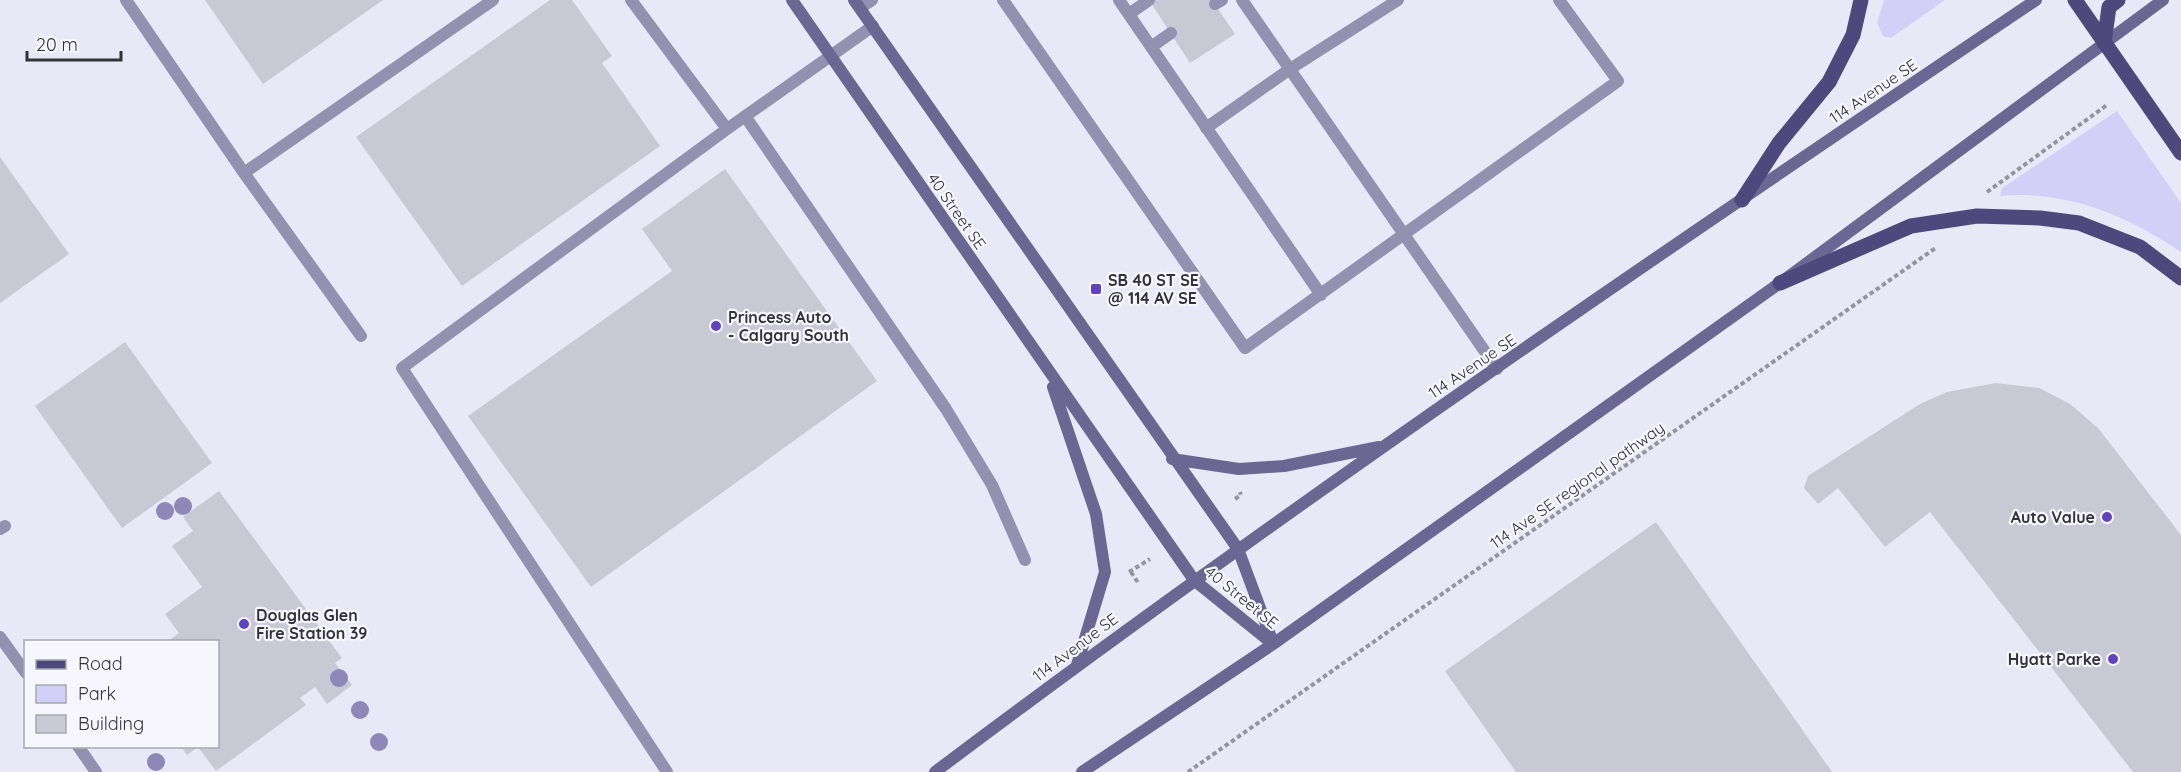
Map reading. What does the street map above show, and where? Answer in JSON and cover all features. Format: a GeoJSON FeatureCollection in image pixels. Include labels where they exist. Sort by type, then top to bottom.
{"type":"FeatureCollection","features":[{"type":"Feature","properties":{"kind":"main road","name":"40 Street SE"},"geometry":{"type":"LineString","coordinates":[[792,0],[1047,372],[1194,580],[1273,644]]}},
{"type":"Feature","properties":{"kind":"main road"},"geometry":{"type":"LineString","coordinates":[[1742,200],[1779,143],[1829,82],[1853,35],[1861,0]]}},
{"type":"Feature","properties":{"kind":"main road","name":"114 Avenue SE"},"geometry":{"type":"LineString","coordinates":[[935,772],[1077,665],[1383,446],[2036,0]]}},
{"type":"Feature","properties":{"kind":"main road"},"geometry":{"type":"LineString","coordinates":[[2075,0],[2181,153]]}},
{"type":"Feature","properties":{"kind":"main road"},"geometry":{"type":"LineString","coordinates":[[2104,43],[2109,7],[2118,0]]}},
{"type":"Feature","properties":{"kind":"main road"},"geometry":{"type":"LineString","coordinates":[[1082,772],[1273,644],[1780,283],[2163,0]]}},
{"type":"Feature","properties":{"kind":"main road","name":"40 Street SE"},"geometry":{"type":"LineString","coordinates":[[857,4],[1172,459],[1238,549],[1273,644]]}},
{"type":"Feature","properties":{"kind":"main road"},"geometry":{"type":"LineString","coordinates":[[1780,283],[1911,226],[1977,216],[2040,218],[2079,223],[2140,247],[2181,278]]}},
{"type":"Feature","properties":{"kind":"main road"},"geometry":{"type":"LineString","coordinates":[[1047,372],[1096,514],[1105,572],[1077,665]]}},
{"type":"Feature","properties":{"kind":"main road"},"geometry":{"type":"LineString","coordinates":[[1172,459],[1239,469],[1284,466],[1383,446]]}},
{"type":"Feature","properties":{"kind":"street"},"geometry":{"type":"LineString","coordinates":[[126,0],[244,173],[361,336]]}},
{"type":"Feature","properties":{"kind":"street"},"geometry":{"type":"LineString","coordinates":[[244,173],[493,0]]}},
{"type":"Feature","properties":{"kind":"street"},"geometry":{"type":"LineString","coordinates":[[631,0],[727,129]]}},
{"type":"Feature","properties":{"kind":"street"},"geometry":{"type":"LineString","coordinates":[[857,4],[872,0]]}},
{"type":"Feature","properties":{"kind":"street"},"geometry":{"type":"LineString","coordinates":[[1003,0],[1245,348],[1618,81],[1559,0]]}},
{"type":"Feature","properties":{"kind":"street"},"geometry":{"type":"LineString","coordinates":[[1119,0],[1321,295]]}},
{"type":"Feature","properties":{"kind":"street"},"geometry":{"type":"LineString","coordinates":[[1129,14],[1149,0]]}},
{"type":"Feature","properties":{"kind":"street"},"geometry":{"type":"LineString","coordinates":[[1242,0],[1497,369]]}},
{"type":"Feature","properties":{"kind":"street"},"geometry":{"type":"LineString","coordinates":[[1206,128],[1290,69],[1398,0]]}},
{"type":"Feature","properties":{"kind":"street"},"geometry":{"type":"LineString","coordinates":[[667,772],[402,368],[727,129],[873,26]]}},
{"type":"Feature","properties":{"kind":"street"},"geometry":{"type":"LineString","coordinates":[[1151,47],[1171,33]]}},
{"type":"Feature","properties":{"kind":"street"},"geometry":{"type":"LineString","coordinates":[[745,117],[946,410],[992,485],[1025,560]]}},
{"type":"Feature","properties":{"kind":"street"},"geometry":{"type":"LineString","coordinates":[[0,637],[24,670]]}},
{"type":"Feature","properties":{"kind":"street"},"geometry":{"type":"LineString","coordinates":[[79,748],[96,772]]}},
{"type":"Feature","properties":{"kind":"path"},"geometry":{"type":"LineString","coordinates":[[1981,196],[2106,105]]}},
{"type":"Feature","properties":{"kind":"path","name":"114 Ave SE regional pathway"},"geometry":{"type":"LineString","coordinates":[[1188,772],[1939,246]]}},
{"type":"Feature","properties":{"kind":"path"},"geometry":{"type":"LineString","coordinates":[[1235,499],[1241,495]]}},
{"type":"Feature","properties":{"kind":"path"},"geometry":{"type":"LineString","coordinates":[[1139,584],[1130,572],[1150,559]]}},
{"type":"Feature","properties":{"kind":"green space"},"geometry":{"type":"Polygon","coordinates":[[[1884,0],[1945,0],[1891,38],[1883,36],[1877,23],[1884,0]]]}},
{"type":"Feature","properties":{"kind":"green space"},"geometry":{"type":"Polygon","coordinates":[[[2117,111],[2181,203],[2181,252],[2139,227],[2095,208],[2049,197],[2000,196],[2002,188],[2117,111]]]}},
{"type":"Feature","properties":{"kind":"building"},"geometry":{"type":"Polygon","coordinates":[[[205,0],[383,0],[263,84],[205,0]]]}},
{"type":"Feature","properties":{"kind":"building"},"geometry":{"type":"Polygon","coordinates":[[[550,0],[572,0],[612,56],[602,63],[660,146],[462,286],[356,137],[550,0]]]}},
{"type":"Feature","properties":{"kind":"building"},"geometry":{"type":"Polygon","coordinates":[[[1149,0],[1212,0],[1235,34],[1190,63],[1149,0]]]}},
{"type":"Feature","properties":{"kind":"building"},"geometry":{"type":"Polygon","coordinates":[[[0,157],[69,254],[0,303],[0,157]]]}},
{"type":"Feature","properties":{"kind":"building","name":"Princess Auto - Calgary South"},"geometry":{"type":"Polygon","coordinates":[[[725,169],[877,381],[591,587],[468,416],[672,271],[642,229],[725,169]]]}},
{"type":"Feature","properties":{"kind":"building"},"geometry":{"type":"Polygon","coordinates":[[[125,342],[212,463],[122,528],[35,406],[125,342]]]}},
{"type":"Feature","properties":{"kind":"building","name":"Hyatt Parke"},"geometry":{"type":"Polygon","coordinates":[[[1996,383],[2039,388],[2070,404],[2098,428],[2181,535],[2181,772],[2133,772],[1930,512],[1885,547],[1838,488],[1818,504],[1804,488],[1808,476],[1920,404],[1947,392],[1996,383]]]}},
{"type":"Feature","properties":{"kind":"building","name":"Douglas Glen Fire Station 39"},"geometry":{"type":"Polygon","coordinates":[[[219,491],[342,658],[335,663],[352,685],[327,704],[315,687],[300,698],[306,705],[216,771],[199,748],[219,748],[219,640],[170,640],[179,633],[165,614],[202,587],[172,546],[193,531],[183,517],[219,491]]]}},
{"type":"Feature","properties":{"kind":"building"},"geometry":{"type":"Polygon","coordinates":[[[1656,522],[1832,772],[1516,772],[1445,671],[1656,522]]]}},
{"type":"Feature","properties":{"kind":"building","name":"Douglas Glen Fire Station 39"},"geometry":{"type":"Polygon","coordinates":[[[182,748],[197,748],[187,755],[182,748]]]}},
{"type":"Feature","properties":{"kind":"place","name":"SB 40 ST SE @ 114 AV SE"},"geometry":{"type":"Point","coordinates":[1096,289]}},
{"type":"Feature","properties":{"kind":"place","name":"Princess Auto - Calgary South"},"geometry":{"type":"Point","coordinates":[716,326]}},
{"type":"Feature","properties":{"kind":"place","name":"Auto Value"},"geometry":{"type":"Point","coordinates":[2107,517]}},
{"type":"Feature","properties":{"kind":"place","name":"Douglas Glen Fire Station 39"},"geometry":{"type":"Point","coordinates":[244,624]}},
{"type":"Feature","properties":{"kind":"place","name":"Hyatt Parke"},"geometry":{"type":"Point","coordinates":[2113,659]}}]}
